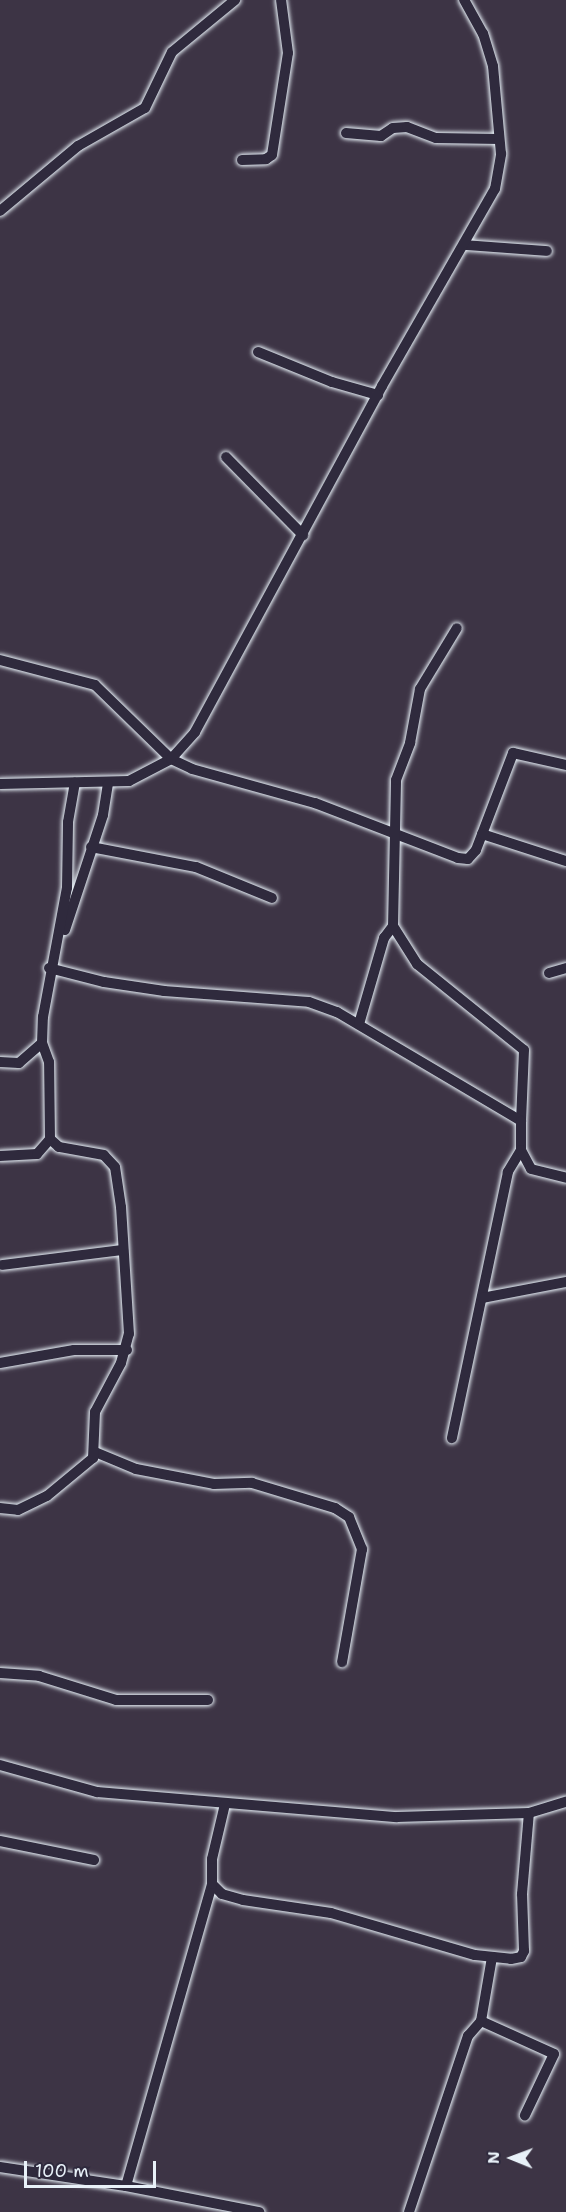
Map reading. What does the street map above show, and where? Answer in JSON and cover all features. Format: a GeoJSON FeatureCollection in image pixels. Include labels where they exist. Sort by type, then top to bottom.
{"type":"FeatureCollection","features":[{"type":"Feature","properties":{"kind":"street"},"geometry":{"type":"LineString","coordinates":[[0,211],[78,146],[145,108],[172,52],[235,0]]}},
{"type":"Feature","properties":{"kind":"street"},"geometry":{"type":"LineString","coordinates":[[242,160],[266,159],[272,155],[288,53],[281,0]]}},
{"type":"Feature","properties":{"kind":"street"},"geometry":{"type":"LineString","coordinates":[[0,784],[108,784],[145,776],[171,759],[195,732],[378,394],[495,189],[499,139],[493,66],[483,34],[464,0]]}},
{"type":"Feature","properties":{"kind":"street"},"geometry":{"type":"LineString","coordinates":[[346,133],[381,136],[393,128],[407,127],[436,138],[499,139]]}},
{"type":"Feature","properties":{"kind":"street"},"geometry":{"type":"LineString","coordinates":[[465,245],[547,251]]}},
{"type":"Feature","properties":{"kind":"street"},"geometry":{"type":"LineString","coordinates":[[258,352],[332,382],[378,394]]}},
{"type":"Feature","properties":{"kind":"street"},"geometry":{"type":"LineString","coordinates":[[226,457],[303,535]]}},
{"type":"Feature","properties":{"kind":"street"},"geometry":{"type":"LineString","coordinates":[[359,1024],[384,938],[393,926],[397,834],[396,780],[410,743],[420,689],[457,628]]}},
{"type":"Feature","properties":{"kind":"street"},"geometry":{"type":"LineString","coordinates":[[0,660],[95,685],[171,759],[215,778],[263,786],[468,859],[482,834],[513,753],[566,765]]}},
{"type":"Feature","properties":{"kind":"street"},"geometry":{"type":"LineString","coordinates":[[0,1156],[36,1154],[50,1139],[49,1062],[42,1043],[67,888],[69,822],[75,783]]}},
{"type":"Feature","properties":{"kind":"street"},"geometry":{"type":"LineString","coordinates":[[53,969],[103,815],[108,784]]}},
{"type":"Feature","properties":{"kind":"street"},"geometry":{"type":"LineString","coordinates":[[482,834],[566,861]]}},
{"type":"Feature","properties":{"kind":"street"},"geometry":{"type":"LineString","coordinates":[[92,847],[196,867],[272,898]]}},
{"type":"Feature","properties":{"kind":"street"},"geometry":{"type":"LineString","coordinates":[[393,926],[417,964],[524,1050],[521,1150],[531,1170],[566,1178]]}},
{"type":"Feature","properties":{"kind":"street"},"geometry":{"type":"LineString","coordinates":[[549,973],[566,968]]}},
{"type":"Feature","properties":{"kind":"street"},"geometry":{"type":"LineString","coordinates":[[53,969],[104,982],[164,991],[309,1002],[359,1024],[522,1121]]}},
{"type":"Feature","properties":{"kind":"street"},"geometry":{"type":"LineString","coordinates":[[0,1062],[19,1063],[42,1043]]}},
{"type":"Feature","properties":{"kind":"street"},"geometry":{"type":"LineString","coordinates":[[0,1508],[18,1510],[47,1496],[95,1452],[95,1412],[127,1350],[122,1207],[111,1159],[96,1152],[59,1147],[50,1139]]}},
{"type":"Feature","properties":{"kind":"street"},"geometry":{"type":"LineString","coordinates":[[452,1438],[508,1172],[521,1150]]}},
{"type":"Feature","properties":{"kind":"street"},"geometry":{"type":"LineString","coordinates":[[2,1265],[123,1250]]}},
{"type":"Feature","properties":{"kind":"street"},"geometry":{"type":"LineString","coordinates":[[482,1298],[566,1282]]}},
{"type":"Feature","properties":{"kind":"street"},"geometry":{"type":"LineString","coordinates":[[0,1363],[74,1350],[127,1350]]}},
{"type":"Feature","properties":{"kind":"street"},"geometry":{"type":"LineString","coordinates":[[95,1452],[136,1469],[214,1484],[252,1484],[335,1508],[349,1517],[362,1550],[342,1662]]}},
{"type":"Feature","properties":{"kind":"street"},"geometry":{"type":"LineString","coordinates":[[0,1673],[39,1676],[116,1700],[207,1700]]}},
{"type":"Feature","properties":{"kind":"street"},"geometry":{"type":"LineString","coordinates":[[0,1765],[97,1792],[397,1817],[529,1813],[566,1802]]}},
{"type":"Feature","properties":{"kind":"street"},"geometry":{"type":"LineString","coordinates":[[126,2186],[212,1884],[212,1858],[225,1804]]}},
{"type":"Feature","properties":{"kind":"street"},"geometry":{"type":"LineString","coordinates":[[212,1884],[222,1894],[243,1900],[331,1913],[492,1957],[511,1959],[521,1957],[524,1951],[522,1894],[529,1813]]}},
{"type":"Feature","properties":{"kind":"street"},"geometry":{"type":"LineString","coordinates":[[0,1841],[94,1860]]}},
{"type":"Feature","properties":{"kind":"street"},"geometry":{"type":"LineString","coordinates":[[409,2212],[468,2036],[482,2021],[492,1957]]}},
{"type":"Feature","properties":{"kind":"street"},"geometry":{"type":"LineString","coordinates":[[482,2021],[554,2054],[525,2115]]}},
{"type":"Feature","properties":{"kind":"street"},"geometry":{"type":"LineString","coordinates":[[0,2167],[126,2186],[228,2209],[259,2212]]}}]}
